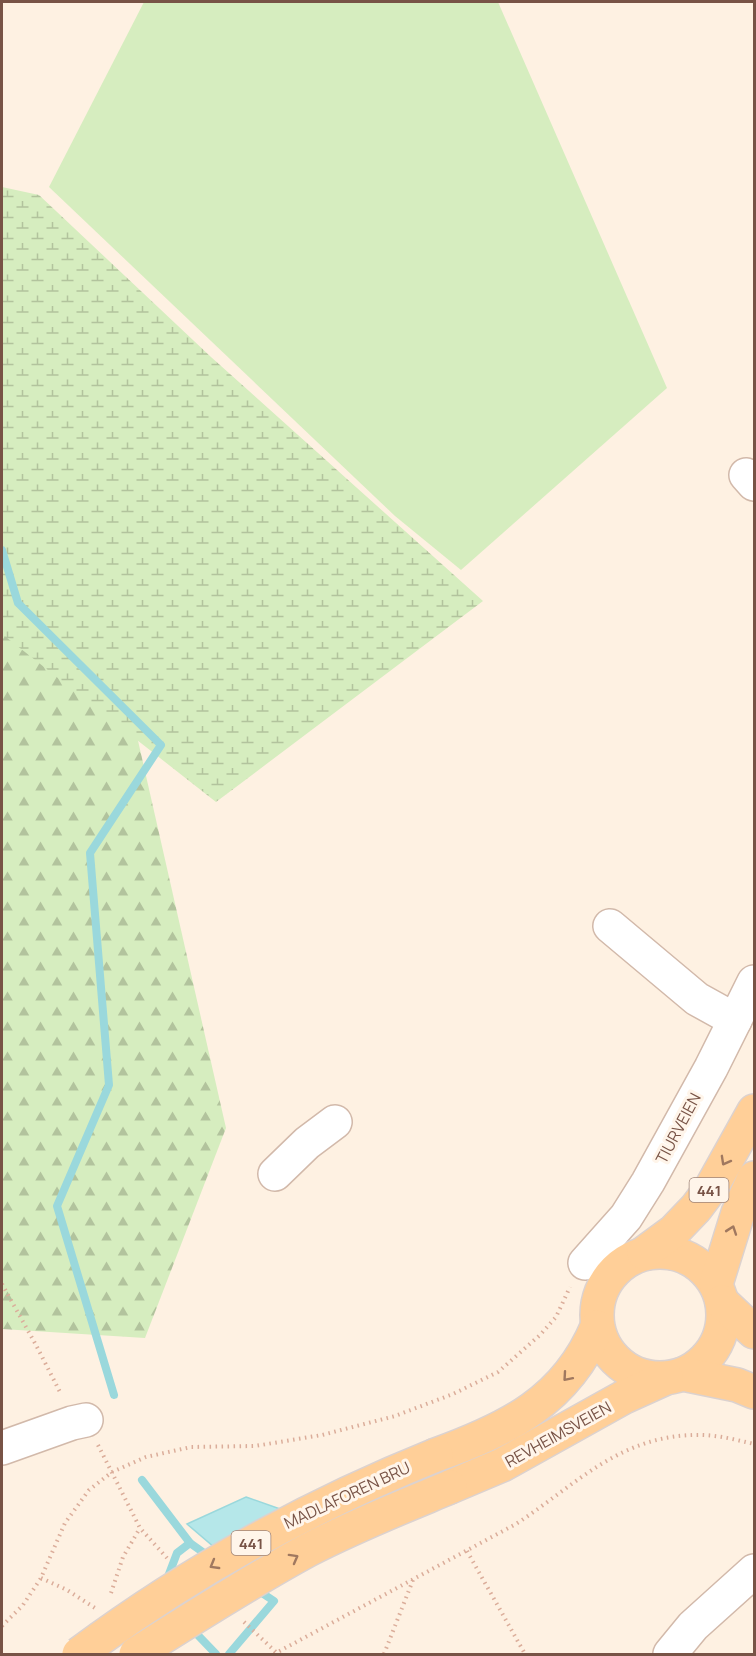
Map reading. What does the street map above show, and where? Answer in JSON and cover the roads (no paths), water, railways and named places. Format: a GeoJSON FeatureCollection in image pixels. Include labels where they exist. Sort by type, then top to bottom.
{"type":"FeatureCollection","features":[{"type":"Feature","properties":{"kind":"main road","name":"441"},"geometry":{"type":"LineString","coordinates":[[597,1327],[597,1308],[601,1290],[611,1274],[626,1261],[644,1253],[674,1231],[696,1208],[711,1188],[754,1111]]}},
{"type":"Feature","properties":{"kind":"main road","name":"441"},"geometry":{"type":"LineString","coordinates":[[674,1376],[699,1366],[711,1353],[720,1337],[723,1320],[719,1293],[738,1213],[754,1178]]}},
{"type":"Feature","properties":{"kind":"main road"},"geometry":{"type":"LineString","coordinates":[[644,1253],[661,1251],[693,1260],[706,1270],[719,1293],[754,1332]]}},
{"type":"Feature","properties":{"kind":"main road"},"geometry":{"type":"LineString","coordinates":[[597,1327],[604,1345],[615,1360],[630,1371],[647,1377],[674,1376],[737,1385],[754,1392]]}},
{"type":"Feature","properties":{"kind":"main road","name":"REVHEIMSVEIEN"},"geometry":{"type":"LineString","coordinates":[[436,1455],[469,1443],[514,1421],[548,1398],[571,1373],[588,1349],[597,1327]]}},
{"type":"Feature","properties":{"kind":"main road","name":"REVHEIMSVEIEN"},"geometry":{"type":"LineString","coordinates":[[450,1487],[502,1465],[614,1402],[674,1376]]}},
{"type":"Feature","properties":{"kind":"main road","name":"MADLAFOREN BRU"},"geometry":{"type":"LineString","coordinates":[[79,1654],[177,1586],[296,1518],[383,1476],[436,1455]]}},
{"type":"Feature","properties":{"kind":"main road","name":"MADLAFOREN BRU"},"geometry":{"type":"LineString","coordinates":[[136,1654],[208,1608],[309,1550],[349,1530],[450,1487]]}},
{"type":"Feature","properties":{"kind":"street"},"geometry":{"type":"LineString","coordinates":[[610,926],[697,999],[735,1020]]}},
{"type":"Feature","properties":{"kind":"street","name":"TIURVEIEN"},"geometry":{"type":"LineString","coordinates":[[585,1263],[626,1217],[648,1182],[754,982]]}},
{"type":"Feature","properties":{"kind":"street"},"geometry":{"type":"LineString","coordinates":[[275,1174],[308,1143],[335,1122]]}},
{"type":"Feature","properties":{"kind":"street"},"geometry":{"type":"LineString","coordinates":[[2,1449],[79,1421]]}},
{"type":"Feature","properties":{"kind":"street"},"geometry":{"type":"LineString","coordinates":[[670,1654],[693,1626],[754,1571]]}},
{"type":"Feature","properties":{"kind":"water"},"geometry":{"type":"Polygon","coordinates":[[[246,1497],[297,1515],[255,1582],[187,1524],[246,1497]]]}},
{"type":"Feature","properties":{"kind":"waterway"},"geometry":{"type":"LineString","coordinates":[[2,550],[18,603],[161,745],[90,853],[109,1085],[57,1206],[114,1395]]}},
{"type":"Feature","properties":{"kind":"waterway"},"geometry":{"type":"LineString","coordinates":[[142,1480],[190,1543],[211,1558]]}},
{"type":"Feature","properties":{"kind":"waterway"},"geometry":{"type":"LineString","coordinates":[[166,1582],[177,1553],[190,1543]]}},
{"type":"Feature","properties":{"kind":"waterway"},"geometry":{"type":"LineString","coordinates":[[229,1654],[274,1601],[256,1589]]}},
{"type":"Feature","properties":{"kind":"waterway"},"geometry":{"type":"LineString","coordinates":[[190,1627],[216,1654]]}}]}
